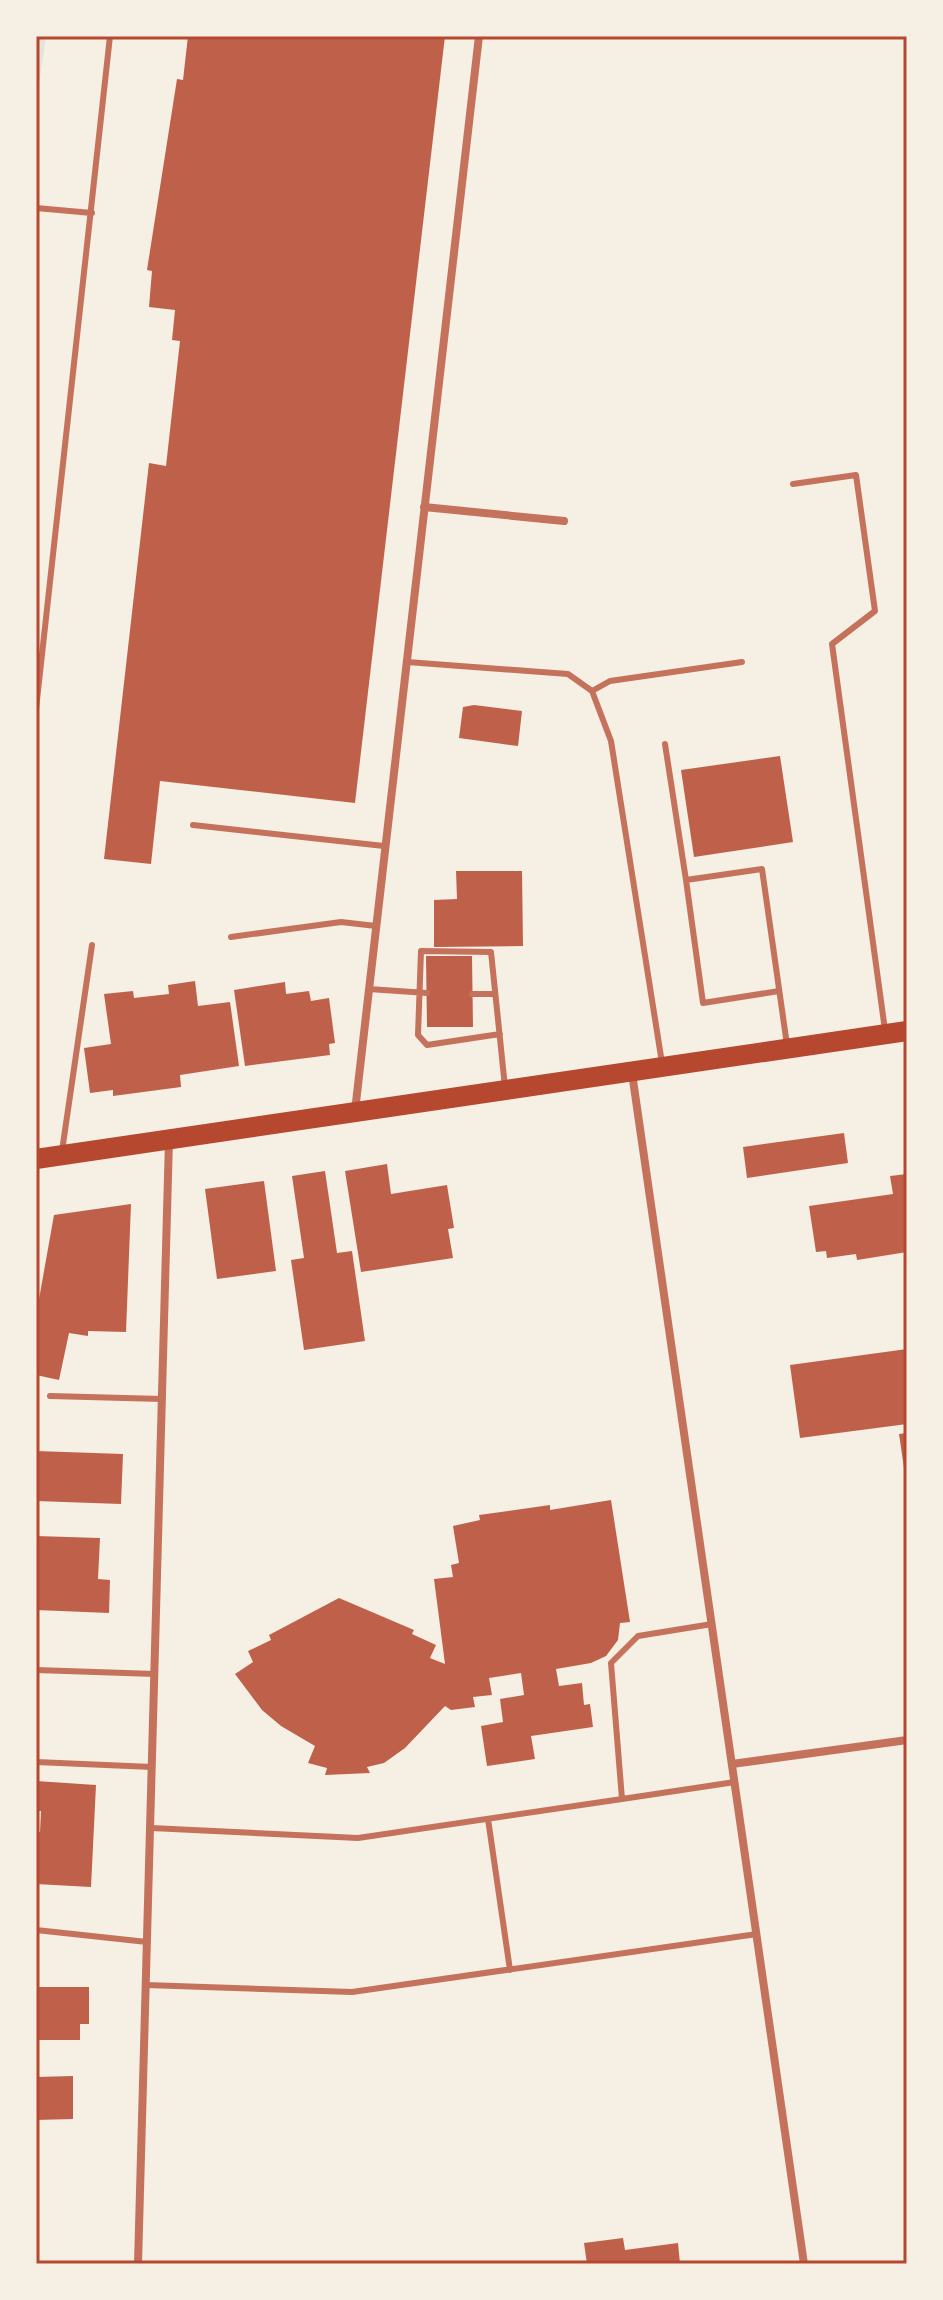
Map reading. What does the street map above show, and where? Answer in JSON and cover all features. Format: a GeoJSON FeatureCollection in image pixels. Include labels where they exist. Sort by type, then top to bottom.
{"type":"FeatureCollection","features":[{"type":"Feature","properties":{"kind":"main road"},"geometry":{"type":"LineString","coordinates":[[36,1159],[907,1031]]}},
{"type":"Feature","properties":{"kind":"street"},"geometry":{"type":"LineString","coordinates":[[355,1112],[479,36]]}},
{"type":"Feature","properties":{"kind":"street"},"geometry":{"type":"LineString","coordinates":[[424,507],[564,521]]}},
{"type":"Feature","properties":{"kind":"street"},"geometry":{"type":"LineString","coordinates":[[632,1072],[804,2264]]}},
{"type":"Feature","properties":{"kind":"street"},"geometry":{"type":"LineString","coordinates":[[138,2264],[169,1140]]}},
{"type":"Feature","properties":{"kind":"street"},"geometry":{"type":"LineString","coordinates":[[732,1764],[907,1740]]}},
{"type":"Feature","properties":{"kind":"lane"},"geometry":{"type":"LineString","coordinates":[[36,709],[110,36]]}},
{"type":"Feature","properties":{"kind":"lane"},"geometry":{"type":"LineString","coordinates":[[36,208],[92,213]]}},
{"type":"Feature","properties":{"kind":"lane"},"geometry":{"type":"LineString","coordinates":[[793,484],[856,475],[875,611],[832,644],[886,1034]]}},
{"type":"Feature","properties":{"kind":"lane"},"geometry":{"type":"LineString","coordinates":[[407,662],[568,674],[592,691],[611,741],[662,1067]]}},
{"type":"Feature","properties":{"kind":"lane"},"geometry":{"type":"LineString","coordinates":[[592,691],[610,681],[742,662]]}},
{"type":"Feature","properties":{"kind":"lane"},"geometry":{"type":"LineString","coordinates":[[665,744],[703,1003],[779,991]]}},
{"type":"Feature","properties":{"kind":"lane"},"geometry":{"type":"LineString","coordinates":[[193,825],[384,846]]}},
{"type":"Feature","properties":{"kind":"lane"},"geometry":{"type":"LineString","coordinates":[[686,880],[762,869],[787,1049]]}},
{"type":"Feature","properties":{"kind":"lane"},"geometry":{"type":"LineString","coordinates":[[231,937],[341,922],[376,926]]}},
{"type":"Feature","properties":{"kind":"lane"},"geometry":{"type":"LineString","coordinates":[[61,1155],[92,945]]}},
{"type":"Feature","properties":{"kind":"lane"},"geometry":{"type":"LineString","coordinates":[[500,1034],[427,1045],[418,1035],[423,993],[421,951],[491,952],[500,1034],[505,1090]]}},
{"type":"Feature","properties":{"kind":"lane"},"geometry":{"type":"LineString","coordinates":[[369,989],[423,993]]}},
{"type":"Feature","properties":{"kind":"lane"},"geometry":{"type":"LineString","coordinates":[[472,994],[495,994]]}},
{"type":"Feature","properties":{"kind":"lane"},"geometry":{"type":"LineString","coordinates":[[50,1396],[162,1399]]}},
{"type":"Feature","properties":{"kind":"lane"},"geometry":{"type":"LineString","coordinates":[[622,1799],[611,1663],[638,1636],[712,1624]]}},
{"type":"Feature","properties":{"kind":"lane"},"geometry":{"type":"LineString","coordinates":[[36,1670],[155,1674]]}},
{"type":"Feature","properties":{"kind":"lane"},"geometry":{"type":"LineString","coordinates":[[36,1762],[152,1767]]}},
{"type":"Feature","properties":{"kind":"lane"},"geometry":{"type":"LineString","coordinates":[[151,1828],[358,1838],[735,1782]]}},
{"type":"Feature","properties":{"kind":"lane"},"geometry":{"type":"LineString","coordinates":[[488,1819],[510,1970]]}},
{"type":"Feature","properties":{"kind":"lane"},"geometry":{"type":"LineString","coordinates":[[36,1930],[147,1942]]}},
{"type":"Feature","properties":{"kind":"lane"},"geometry":{"type":"LineString","coordinates":[[146,1985],[352,1992],[757,1934]]}},
{"type":"Feature","properties":{"kind":"shaded area"},"geometry":{"type":"Polygon","coordinates":[[[36,36],[46,36],[36,106],[36,36]]]}},
{"type":"Feature","properties":{"kind":"building"},"geometry":{"type":"Polygon","coordinates":[[[188,36],[445,36],[355,803],[160,781],[151,864],[104,859],[149,463],[166,466],[180,341],[172,340],[175,310],[149,307],[152,271],[147,270],[177,79],[183,80],[188,36]]]}},
{"type":"Feature","properties":{"kind":"building"},"geometry":{"type":"Polygon","coordinates":[[[474,705],[522,711],[518,746],[459,738],[463,707],[474,705]]]}},
{"type":"Feature","properties":{"kind":"building"},"geometry":{"type":"Polygon","coordinates":[[[780,756],[793,842],[694,857],[681,770],[780,756]]]}},
{"type":"Feature","properties":{"kind":"building"},"geometry":{"type":"Polygon","coordinates":[[[456,871],[522,871],[523,946],[434,947],[434,900],[457,899],[456,871]]]}},
{"type":"Feature","properties":{"kind":"building"},"geometry":{"type":"Polygon","coordinates":[[[426,956],[472,956],[473,1027],[427,1027],[426,956]]]}},
{"type":"Feature","properties":{"kind":"building"},"geometry":{"type":"Polygon","coordinates":[[[195,981],[198,1006],[230,1002],[239,1066],[180,1075],[181,1087],[113,1096],[113,1090],[90,1093],[84,1048],[111,1044],[104,994],[133,991],[134,998],[169,994],[168,985],[195,981]]]}},
{"type":"Feature","properties":{"kind":"building"},"geometry":{"type":"Polygon","coordinates":[[[285,982],[286,994],[309,991],[311,1001],[329,998],[335,1043],[329,1044],[330,1055],[245,1066],[234,990],[285,982]]]}},
{"type":"Feature","properties":{"kind":"building"},"geometry":{"type":"Polygon","coordinates":[[[844,1133],[848,1163],[747,1178],[743,1147],[844,1133]]]}},
{"type":"Feature","properties":{"kind":"building"},"geometry":{"type":"Polygon","coordinates":[[[387,1164],[391,1194],[447,1185],[454,1228],[448,1229],[453,1258],[361,1272],[345,1171],[387,1164]]]}},
{"type":"Feature","properties":{"kind":"building"},"geometry":{"type":"Polygon","coordinates":[[[325,1171],[337,1253],[352,1251],[365,1341],[304,1350],[291,1260],[304,1258],[292,1176],[325,1171]]]}},
{"type":"Feature","properties":{"kind":"building"},"geometry":{"type":"Polygon","coordinates":[[[907,1174],[907,1252],[857,1260],[856,1254],[827,1258],[826,1251],[816,1252],[809,1206],[893,1194],[890,1176],[907,1174]]]}},
{"type":"Feature","properties":{"kind":"building"},"geometry":{"type":"Polygon","coordinates":[[[264,1181],[276,1271],[217,1279],[205,1189],[264,1181]]]}},
{"type":"Feature","properties":{"kind":"building"},"geometry":{"type":"Polygon","coordinates":[[[131,1204],[126,1332],[88,1331],[88,1336],[69,1333],[59,1380],[36,1375],[36,1316],[54,1215],[131,1204]]]}},
{"type":"Feature","properties":{"kind":"building"},"geometry":{"type":"Polygon","coordinates":[[[907,1349],[907,1424],[800,1438],[790,1365],[907,1349]]]}},
{"type":"Feature","properties":{"kind":"building"},"geometry":{"type":"Polygon","coordinates":[[[907,1433],[907,1475],[905,1475],[899,1434],[907,1433]]]}},
{"type":"Feature","properties":{"kind":"building"},"geometry":{"type":"Polygon","coordinates":[[[36,1451],[123,1454],[121,1504],[36,1501],[36,1451]]]}},
{"type":"Feature","properties":{"kind":"building"},"geometry":{"type":"Polygon","coordinates":[[[611,1500],[630,1622],[620,1623],[618,1640],[606,1656],[591,1663],[556,1669],[559,1686],[582,1683],[584,1705],[590,1704],[593,1727],[531,1736],[535,1759],[487,1766],[481,1726],[503,1722],[500,1699],[524,1695],[521,1673],[489,1678],[492,1695],[473,1697],[475,1707],[451,1710],[445,1706],[405,1748],[384,1763],[367,1767],[370,1773],[325,1775],[327,1768],[308,1763],[315,1746],[281,1726],[262,1710],[235,1674],[253,1662],[248,1651],[271,1640],[269,1635],[339,1598],[414,1630],[412,1634],[436,1645],[430,1658],[445,1664],[434,1579],[453,1577],[451,1565],[459,1563],[453,1526],[480,1520],[479,1515],[550,1505],[550,1510],[611,1500]]]}},
{"type":"Feature","properties":{"kind":"building"},"geometry":{"type":"Polygon","coordinates":[[[36,1536],[100,1538],[98,1579],[110,1580],[109,1613],[36,1610],[36,1536]]]}},
{"type":"Feature","properties":{"kind":"building"},"geometry":{"type":"Polygon","coordinates":[[[36,1781],[96,1785],[91,1887],[36,1884],[36,1831],[40,1832],[41,1811],[36,1811],[36,1781]]]}},
{"type":"Feature","properties":{"kind":"building"},"geometry":{"type":"Polygon","coordinates":[[[36,1987],[89,1987],[89,2024],[80,2024],[80,2040],[36,2040],[36,1987]]]}},
{"type":"Feature","properties":{"kind":"building"},"geometry":{"type":"Polygon","coordinates":[[[73,2076],[73,2119],[36,2120],[36,2077],[73,2076]]]}},
{"type":"Feature","properties":{"kind":"building"},"geometry":{"type":"Polygon","coordinates":[[[623,2238],[625,2250],[678,2243],[680,2264],[587,2264],[584,2243],[623,2238]]]}}]}
